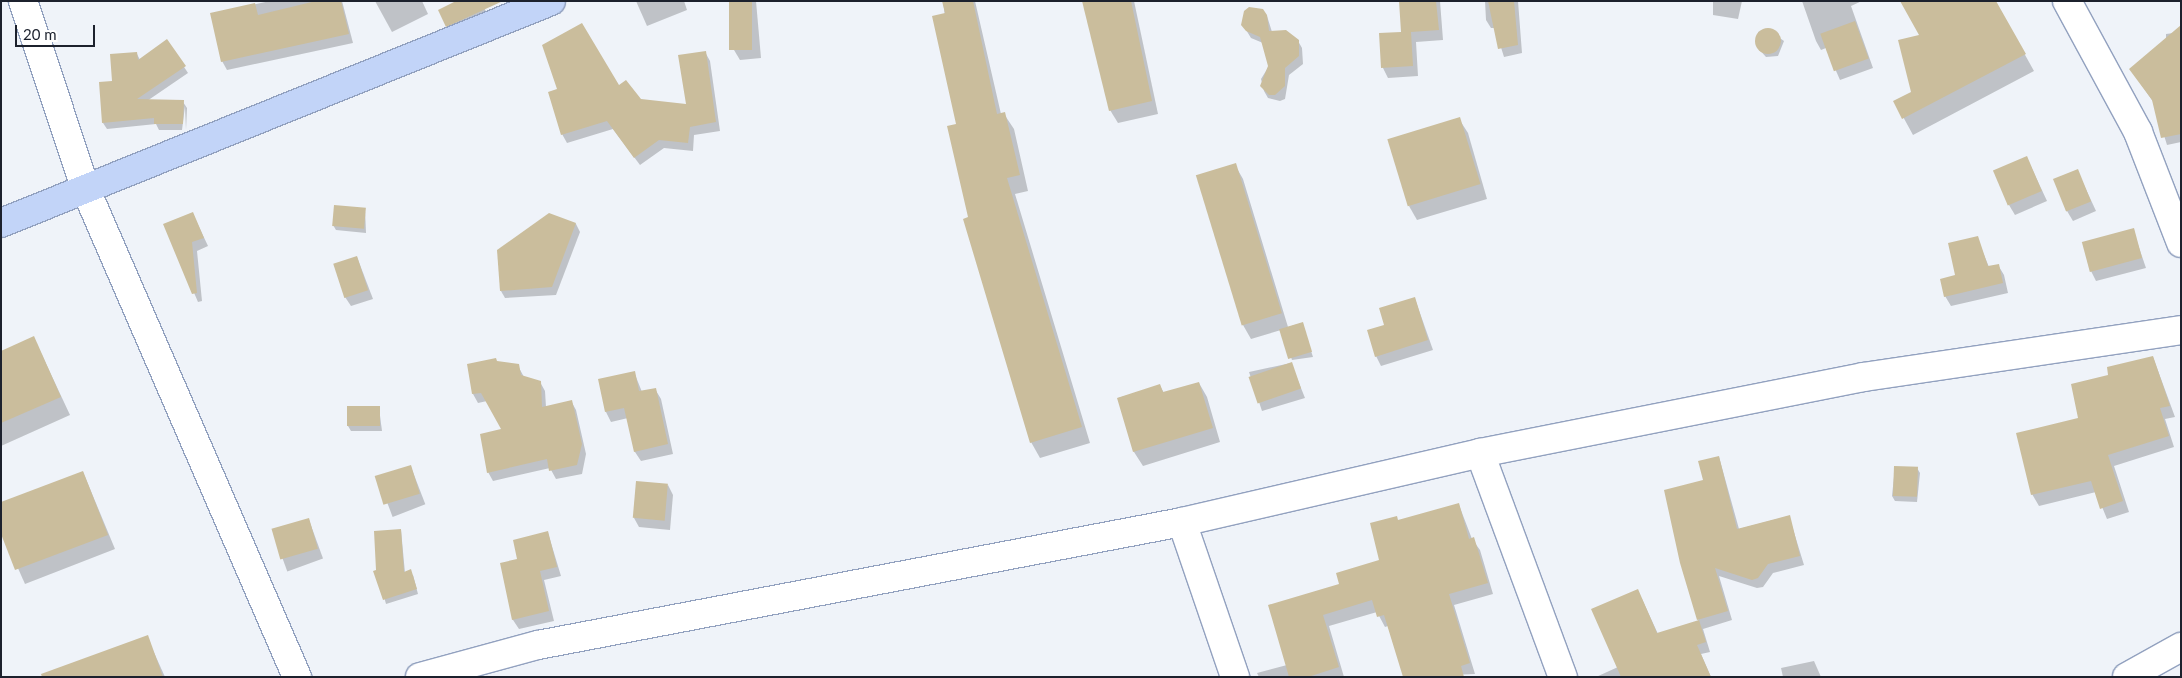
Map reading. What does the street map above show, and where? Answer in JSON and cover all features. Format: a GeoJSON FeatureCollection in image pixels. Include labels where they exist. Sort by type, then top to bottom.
{"type":"FeatureCollection","features":[{"type":"Feature","properties":{"kind":"main road"},"geometry":{"type":"LineString","coordinates":[[1,223],[86,190],[510,10],[552,1]]}},
{"type":"Feature","properties":{"kind":"street"},"geometry":{"type":"LineString","coordinates":[[23,1],[86,190],[297,677]]}},
{"type":"Feature","properties":{"kind":"street"},"geometry":{"type":"LineString","coordinates":[[2067,1],[2138,132],[2181,243]]}},
{"type":"Feature","properties":{"kind":"street"},"geometry":{"type":"LineString","coordinates":[[420,677],[538,645],[1182,522],[1480,453],[1863,377],[2181,330]]}},
{"type":"Feature","properties":{"kind":"street"},"geometry":{"type":"LineString","coordinates":[[1480,453],[1563,677]]}},
{"type":"Feature","properties":{"kind":"street"},"geometry":{"type":"LineString","coordinates":[[1182,522],[1235,677]]}},
{"type":"Feature","properties":{"kind":"street"},"geometry":{"type":"LineString","coordinates":[[2126,677],[2181,647]]}},
{"type":"Feature","properties":{"kind":"building"},"geometry":{"type":"Polygon","coordinates":[[[316,1],[341,1],[349,34],[221,62],[210,13],[255,3],[258,15],[316,1]]]}},
{"type":"Feature","properties":{"kind":"building"},"geometry":{"type":"Polygon","coordinates":[[[456,1],[503,1],[446,27],[438,10],[456,1]]]}},
{"type":"Feature","properties":{"kind":"building"},"geometry":{"type":"Polygon","coordinates":[[[729,1],[752,1],[752,50],[729,50],[729,1]]]}},
{"type":"Feature","properties":{"kind":"building"},"geometry":{"type":"Polygon","coordinates":[[[942,1],[973,1],[997,114],[1005,112],[1020,175],[1007,178],[1082,427],[1030,443],[963,219],[968,217],[947,126],[956,124],[932,16],[945,13],[942,1]]]}},
{"type":"Feature","properties":{"kind":"building"},"geometry":{"type":"Polygon","coordinates":[[[1082,1],[1131,1],[1152,101],[1109,111],[1082,1]]]}},
{"type":"Feature","properties":{"kind":"building"},"geometry":{"type":"Polygon","coordinates":[[[1399,1],[1436,1],[1439,30],[1411,32],[1413,66],[1381,68],[1379,33],[1401,32],[1399,1]]]}},
{"type":"Feature","properties":{"kind":"building"},"geometry":{"type":"Polygon","coordinates":[[[1488,1],[1514,1],[1518,45],[1498,49],[1488,1]]]}},
{"type":"Feature","properties":{"kind":"building"},"geometry":{"type":"Polygon","coordinates":[[[1900,1],[1996,1],[2026,54],[1902,119],[1893,101],[1911,92],[1898,40],[1919,35],[1900,1]]]}},
{"type":"Feature","properties":{"kind":"building"},"geometry":{"type":"Polygon","coordinates":[[[1249,7],[1263,9],[1267,15],[1269,31],[1286,30],[1299,40],[1299,56],[1285,68],[1285,86],[1275,95],[1269,95],[1260,86],[1268,66],[1260,37],[1246,31],[1241,25],[1244,11],[1249,7]]]}},
{"type":"Feature","properties":{"kind":"building"},"geometry":{"type":"Polygon","coordinates":[[[1855,21],[1869,59],[1834,71],[1820,34],[1855,21]]]}},
{"type":"Feature","properties":{"kind":"building"},"geometry":{"type":"Polygon","coordinates":[[[582,23],[619,85],[626,80],[641,99],[686,104],[678,55],[706,51],[716,122],[690,127],[688,143],[659,140],[634,158],[607,121],[561,135],[548,92],[557,89],[542,45],[582,23]]]}},
{"type":"Feature","properties":{"kind":"building"},"geometry":{"type":"Polygon","coordinates":[[[2181,25],[2181,134],[2161,138],[2152,100],[2129,69],[2181,25]]]}},
{"type":"Feature","properties":{"kind":"building"},"geometry":{"type":"Polygon","coordinates":[[[1768,28],[1777,32],[1781,41],[1777,50],[1768,54],[1759,50],[1755,41],[1759,32],[1768,28]]]}},
{"type":"Feature","properties":{"kind":"building"},"geometry":{"type":"Polygon","coordinates":[[[167,39],[186,66],[137,99],[184,100],[183,124],[154,124],[154,118],[102,123],[99,82],[112,81],[110,54],[137,52],[138,60],[167,39]]]}},
{"type":"Feature","properties":{"kind":"building"},"geometry":{"type":"Polygon","coordinates":[[[1460,117],[1480,184],[1408,206],[1387,139],[1460,117]]]}},
{"type":"Feature","properties":{"kind":"building"},"geometry":{"type":"Polygon","coordinates":[[[2027,156],[2042,191],[2008,205],[1993,170],[2027,156]]]}},
{"type":"Feature","properties":{"kind":"building"},"geometry":{"type":"Polygon","coordinates":[[[1236,163],[1282,313],[1242,325],[1196,175],[1236,163]]]}},
{"type":"Feature","properties":{"kind":"building"},"geometry":{"type":"Polygon","coordinates":[[[2078,169],[2091,201],[2066,212],[2053,179],[2078,169]]]}},
{"type":"Feature","properties":{"kind":"building"},"geometry":{"type":"Polygon","coordinates":[[[334,205],[366,208],[364,229],[332,226],[334,205]]]}},
{"type":"Feature","properties":{"kind":"building"},"geometry":{"type":"Polygon","coordinates":[[[193,212],[204,238],[192,242],[197,293],[192,294],[163,224],[193,212]]]}},
{"type":"Feature","properties":{"kind":"building"},"geometry":{"type":"Polygon","coordinates":[[[549,213],[576,223],[552,287],[500,291],[497,250],[549,213]]]}},
{"type":"Feature","properties":{"kind":"building"},"geometry":{"type":"Polygon","coordinates":[[[2134,228],[2142,258],[2090,272],[2082,242],[2134,228]]]}},
{"type":"Feature","properties":{"kind":"building"},"geometry":{"type":"Polygon","coordinates":[[[1978,236],[1988,266],[1999,264],[2003,283],[1944,297],[1940,279],[1955,275],[1948,243],[1978,236]]]}},
{"type":"Feature","properties":{"kind":"building"},"geometry":{"type":"Polygon","coordinates":[[[357,256],[368,290],[344,298],[333,264],[357,256]]]}},
{"type":"Feature","properties":{"kind":"building"},"geometry":{"type":"Polygon","coordinates":[[[1415,297],[1428,340],[1375,357],[1367,330],[1384,325],[1379,308],[1415,297]]]}},
{"type":"Feature","properties":{"kind":"building"},"geometry":{"type":"Polygon","coordinates":[[[1303,322],[1312,352],[1288,359],[1279,329],[1303,322]]]}},
{"type":"Feature","properties":{"kind":"building"},"geometry":{"type":"Polygon","coordinates":[[[34,336],[61,397],[1,423],[1,351],[34,336]]]}},
{"type":"Feature","properties":{"kind":"building"},"geometry":{"type":"Polygon","coordinates":[[[2153,356],[2170,406],[2160,408],[2169,436],[2108,455],[2123,501],[2100,509],[2091,481],[2031,495],[2016,433],[2078,418],[2071,384],[2108,375],[2107,367],[2153,356]]]}},
{"type":"Feature","properties":{"kind":"building"},"geometry":{"type":"Polygon","coordinates":[[[496,358],[497,361],[519,364],[521,375],[541,381],[542,407],[572,400],[582,444],[577,465],[549,471],[547,459],[487,473],[480,434],[501,429],[481,393],[472,394],[467,364],[496,358]]]}},
{"type":"Feature","properties":{"kind":"building"},"geometry":{"type":"Polygon","coordinates":[[[1292,362],[1301,388],[1258,403],[1249,377],[1292,362]]]}},
{"type":"Feature","properties":{"kind":"building"},"geometry":{"type":"Polygon","coordinates":[[[635,371],[639,391],[656,388],[668,444],[634,452],[624,408],[605,412],[598,379],[635,371]]]}},
{"type":"Feature","properties":{"kind":"building"},"geometry":{"type":"Polygon","coordinates":[[[1199,382],[1213,428],[1133,452],[1117,398],[1160,384],[1163,392],[1199,382]]]}},
{"type":"Feature","properties":{"kind":"building"},"geometry":{"type":"Polygon","coordinates":[[[347,406],[380,406],[380,426],[347,426],[347,406]]]}},
{"type":"Feature","properties":{"kind":"building"},"geometry":{"type":"Polygon","coordinates":[[[1719,456],[1737,529],[1790,515],[1800,556],[1768,564],[1758,578],[1752,580],[1715,568],[1728,611],[1697,620],[1680,563],[1664,490],[1703,480],[1698,461],[1719,456]]]}},
{"type":"Feature","properties":{"kind":"building"},"geometry":{"type":"Polygon","coordinates":[[[411,465],[420,494],[383,505],[375,476],[411,465]]]}},
{"type":"Feature","properties":{"kind":"building"},"geometry":{"type":"Polygon","coordinates":[[[1894,466],[1918,467],[1917,497],[1893,496],[1894,466]]]}},
{"type":"Feature","properties":{"kind":"building"},"geometry":{"type":"Polygon","coordinates":[[[83,471],[108,535],[15,570],[1,534],[1,502],[83,471]]]}},
{"type":"Feature","properties":{"kind":"building"},"geometry":{"type":"Polygon","coordinates":[[[636,481],[668,484],[665,521],[633,518],[636,481]]]}},
{"type":"Feature","properties":{"kind":"building"},"geometry":{"type":"Polygon","coordinates":[[[1459,503],[1469,539],[1474,537],[1488,583],[1449,594],[1470,663],[1461,666],[1464,677],[1403,677],[1384,615],[1377,617],[1372,600],[1323,615],[1339,667],[1308,677],[1289,677],[1268,605],[1339,584],[1336,573],[1379,560],[1370,523],[1397,516],[1398,520],[1459,503]]]}},
{"type":"Feature","properties":{"kind":"building"},"geometry":{"type":"Polygon","coordinates":[[[309,518],[318,549],[280,560],[272,529],[309,518]]]}},
{"type":"Feature","properties":{"kind":"building"},"geometry":{"type":"Polygon","coordinates":[[[401,529],[404,572],[411,569],[417,589],[383,600],[373,571],[376,570],[374,531],[401,529]]]}},
{"type":"Feature","properties":{"kind":"building"},"geometry":{"type":"Polygon","coordinates":[[[548,531],[557,567],[540,571],[549,611],[512,620],[500,563],[517,559],[513,540],[548,531]]]}},
{"type":"Feature","properties":{"kind":"building"},"geometry":{"type":"Polygon","coordinates":[[[1638,589],[1657,633],[1699,620],[1706,642],[1697,645],[1711,677],[1621,677],[1591,609],[1638,589]]]}},
{"type":"Feature","properties":{"kind":"building"},"geometry":{"type":"Polygon","coordinates":[[[148,635],[163,677],[42,677],[41,674],[148,635]]]}}]}
